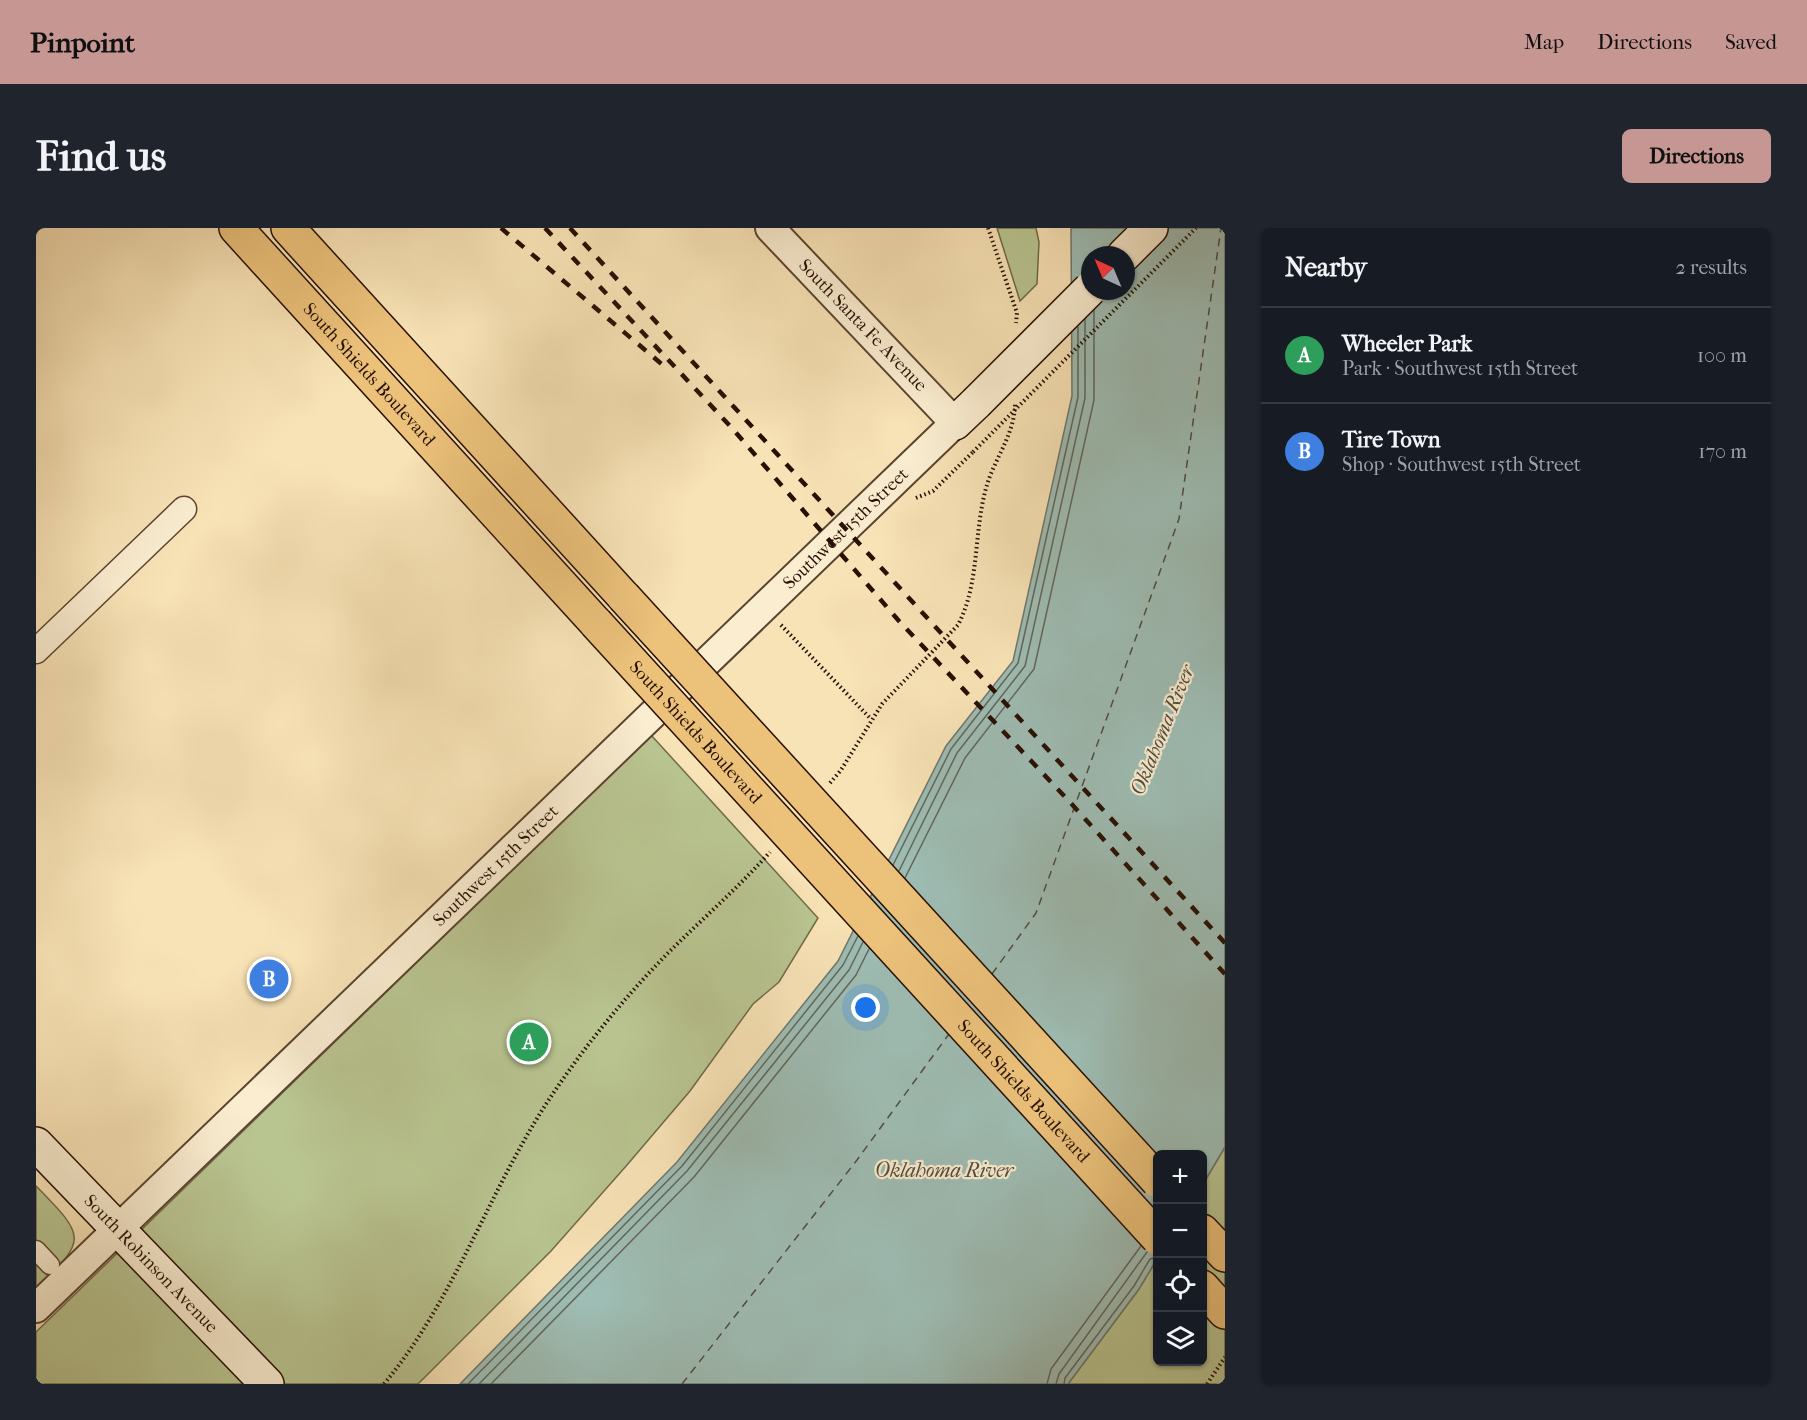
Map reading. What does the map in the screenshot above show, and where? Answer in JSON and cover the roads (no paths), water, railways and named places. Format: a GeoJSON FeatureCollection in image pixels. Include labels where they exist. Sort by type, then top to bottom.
{"type":"FeatureCollection","features":[{"type":"Feature","properties":{"kind":"main road","name":"South Shields Boulevard"},"geometry":{"type":"LineString","coordinates":[[236,228],[1153,1233]]}},
{"type":"Feature","properties":{"kind":"main road","name":"South Shields Boulevard"},"geometry":{"type":"LineString","coordinates":[[288,228],[1153,1176]]}},
{"type":"Feature","properties":{"kind":"main road"},"geometry":{"type":"LineString","coordinates":[[1133,246],[1151,228]]}},
{"type":"Feature","properties":{"kind":"main road"},"geometry":{"type":"LineString","coordinates":[[965,413],[1081,298]]}},
{"type":"Feature","properties":{"kind":"main road","name":"South Robinson Avenue"},"geometry":{"type":"LineString","coordinates":[[36,1144],[267,1384]]}},
{"type":"Feature","properties":{"kind":"main road"},"geometry":{"type":"LineString","coordinates":[[1207,1235],[1225,1255]]}},
{"type":"Feature","properties":{"kind":"main road"},"geometry":{"type":"LineString","coordinates":[[1207,1292],[1225,1312]]}},
{"type":"Feature","properties":{"kind":"street","name":"South Santa Fe Avenue"},"geometry":{"type":"LineString","coordinates":[[770,228],[965,413]]}},
{"type":"Feature","properties":{"kind":"street","name":"Southwest 15th Street"},"geometry":{"type":"LineString","coordinates":[[36,1308],[965,413]]}},
{"type":"Feature","properties":{"kind":"street"},"geometry":{"type":"LineString","coordinates":[[36,651],[184,509]]}},
{"type":"Feature","properties":{"kind":"street"},"geometry":{"type":"LineString","coordinates":[[36,1250],[50,1264]]}},
{"type":"Feature","properties":{"kind":"water","name":"Oklahoma River"},"geometry":{"type":"Polygon","coordinates":[[[1071,228],[1225,228],[1225,1147],[1207,1177],[1207,1150],[1153,1150],[1153,1266],[1139,1289],[1068,1384],[460,1384],[677,1162],[838,961],[946,746],[1013,661],[1072,396],[1071,228]]]}},
{"type":"Feature","properties":{"kind":"railway"},"geometry":{"type":"LineString","coordinates":[[501,228],[664,366]]}},
{"type":"Feature","properties":{"kind":"railway"},"geometry":{"type":"LineString","coordinates":[[545,228],[731,427],[899,621],[1068,800],[1225,974]]}},
{"type":"Feature","properties":{"kind":"railway"},"geometry":{"type":"LineString","coordinates":[[570,228],[1225,943]]}},
{"type":"Feature","properties":{"kind":"place","name":"Tire Town"},"geometry":{"type":"Point","coordinates":[269,979]}},
{"type":"Feature","properties":{"kind":"place","name":"Wheeler Park"},"geometry":{"type":"Point","coordinates":[529,1042]}}]}
